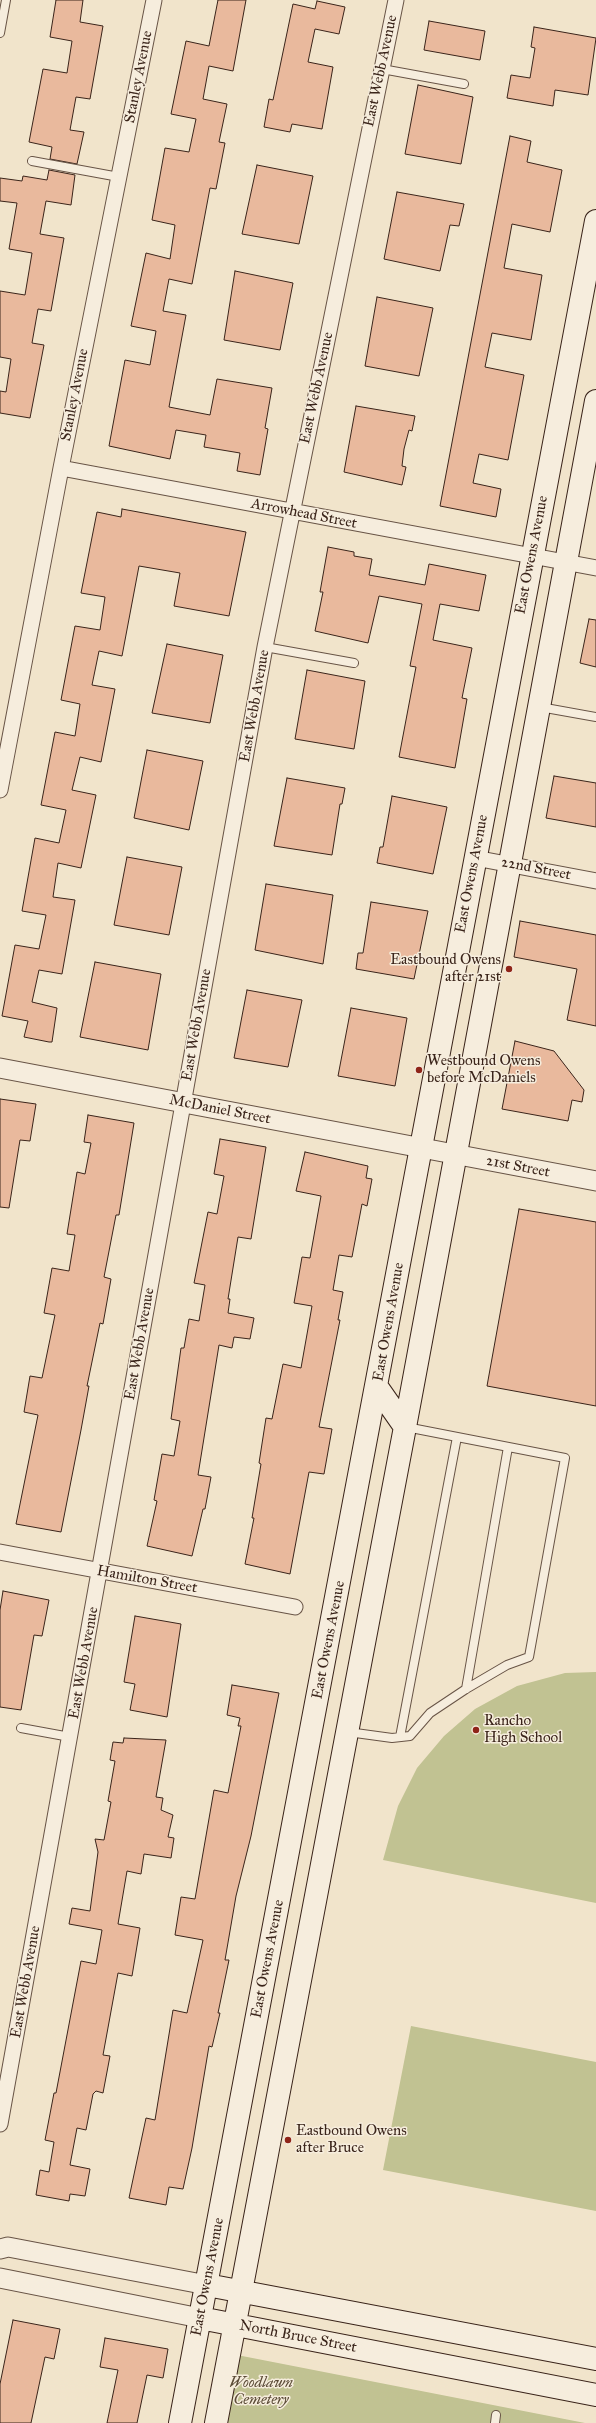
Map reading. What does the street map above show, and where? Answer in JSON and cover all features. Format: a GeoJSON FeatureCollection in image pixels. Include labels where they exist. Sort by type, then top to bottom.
{"type":"FeatureCollection","features":[{"type":"Feature","properties":{"kind":"main road","name":"East Owens Avenue"},"geometry":{"type":"LineString","coordinates":[[180,2423],[377,1387],[439,1152],[510,864],[539,706],[548,559],[596,221]]}},
{"type":"Feature","properties":{"kind":"main road","name":"East Owens Avenue"},"geometry":{"type":"LineString","coordinates":[[216,2423],[405,1427],[475,858],[548,559],[596,406]]}},
{"type":"Feature","properties":{"kind":"main road"},"geometry":{"type":"LineString","coordinates":[[377,1387],[405,1427]]}},
{"type":"Feature","properties":{"kind":"main road"},"geometry":{"type":"LineString","coordinates":[[207,2285],[596,2359]]}},
{"type":"Feature","properties":{"kind":"main road","name":"North Bruce Street"},"geometry":{"type":"LineString","coordinates":[[200,2318],[596,2395]]}},
{"type":"Feature","properties":{"kind":"street","name":"Stanley Avenue"},"geometry":{"type":"LineString","coordinates":[[0,790],[61,468],[154,0]]}},
{"type":"Feature","properties":{"kind":"street","name":"East Webb Avenue"},"geometry":{"type":"LineString","coordinates":[[0,2124],[265,647],[396,0]]}},
{"type":"Feature","properties":{"kind":"street","name":"Arrowhead Street"},"geometry":{"type":"LineString","coordinates":[[61,468],[596,568]]}},
{"type":"Feature","properties":{"kind":"street","name":"22nd Street"},"geometry":{"type":"LineString","coordinates":[[475,858],[596,881]]}},
{"type":"Feature","properties":{"kind":"street","name":"McDaniel Street"},"geometry":{"type":"LineString","coordinates":[[0,1068],[439,1152]]}},
{"type":"Feature","properties":{"kind":"street","name":"21st Street"},"geometry":{"type":"LineString","coordinates":[[439,1152],[596,1181]]}},
{"type":"Feature","properties":{"kind":"street","name":"Hamilton Street"},"geometry":{"type":"LineString","coordinates":[[0,1552],[100,1572],[295,1607]]}},
{"type":"Feature","properties":{"kind":"street"},"geometry":{"type":"LineString","coordinates":[[0,2249],[8,2247],[207,2285]]}},
{"type":"Feature","properties":{"kind":"street","name":"North Bruce Street"},"geometry":{"type":"LineString","coordinates":[[0,2278],[200,2318]]}},
{"type":"Feature","properties":{"kind":"lane"},"geometry":{"type":"LineString","coordinates":[[0,33],[6,0]]}},
{"type":"Feature","properties":{"kind":"lane"},"geometry":{"type":"LineString","coordinates":[[382,69],[464,84]]}},
{"type":"Feature","properties":{"kind":"lane"},"geometry":{"type":"LineString","coordinates":[[32,161],[119,177]]}},
{"type":"Feature","properties":{"kind":"lane"},"geometry":{"type":"LineString","coordinates":[[265,647],[354,663]]}},
{"type":"Feature","properties":{"kind":"lane"},"geometry":{"type":"LineString","coordinates":[[539,706],[596,716]]}},
{"type":"Feature","properties":{"kind":"lane"},"geometry":{"type":"LineString","coordinates":[[347,1731],[392,1738],[410,1736],[430,1713],[466,1689],[507,1665],[529,1657],[565,1458],[405,1427]]}},
{"type":"Feature","properties":{"kind":"lane"},"geometry":{"type":"LineString","coordinates":[[400,1737],[457,1437]]}},
{"type":"Feature","properties":{"kind":"lane"},"geometry":{"type":"LineString","coordinates":[[466,1689],[508,1446]]}},
{"type":"Feature","properties":{"kind":"lane"},"geometry":{"type":"LineString","coordinates":[[21,1728],[70,1737]]}},
{"type":"Feature","properties":{"kind":"green space"},"geometry":{"type":"Polygon","coordinates":[[[596,1672],[596,1903],[383,1860],[398,1806],[417,1768],[444,1736],[475,1709],[517,1686],[565,1673],[596,1672]]]}},
{"type":"Feature","properties":{"kind":"green space"},"geometry":{"type":"Polygon","coordinates":[[[411,2026],[596,2062],[596,2211],[383,2170],[411,2026]]]}},
{"type":"Feature","properties":{"kind":"green space","name":"Woodlawn Cemetery"},"geometry":{"type":"Polygon","coordinates":[[[237,2355],[585,2423],[224,2423],[237,2355]]]}},
{"type":"Feature","properties":{"kind":"building"},"geometry":{"type":"Polygon","coordinates":[[[56,0],[83,0],[80,22],[103,26],[90,99],[76,97],[70,130],[84,132],[77,164],[50,159],[52,147],[29,142],[43,69],[67,73],[72,41],[50,37],[56,0]]]}},
{"type":"Feature","properties":{"kind":"building"},"geometry":{"type":"Polygon","coordinates":[[[218,0],[246,0],[233,71],[209,66],[203,99],[227,104],[219,142],[225,143],[216,189],[210,188],[192,284],[169,279],[163,311],[186,315],[169,407],[210,415],[217,379],[272,388],[265,428],[268,429],[260,475],[237,471],[240,453],[204,447],[206,435],[176,430],[170,459],[109,446],[125,360],[150,365],[156,331],[131,326],[146,253],[170,259],[175,225],[152,220],[165,148],[189,152],[196,119],[171,114],[186,41],[209,46],[218,0]]]}},
{"type":"Feature","properties":{"kind":"building"},"geometry":{"type":"Polygon","coordinates":[[[317,1],[345,7],[339,34],[315,29],[308,62],[333,67],[322,129],[292,124],[290,132],[264,127],[269,99],[273,100],[293,4],[315,9],[317,1]]]}},
{"type":"Feature","properties":{"kind":"building"},"geometry":{"type":"Polygon","coordinates":[[[429,21],[485,31],[480,60],[424,50],[429,21]]]}},
{"type":"Feature","properties":{"kind":"building"},"geometry":{"type":"Polygon","coordinates":[[[534,27],[596,38],[588,95],[555,90],[553,106],[507,98],[511,75],[530,78],[535,48],[531,47],[534,27]]]}},
{"type":"Feature","properties":{"kind":"building"},"geometry":{"type":"Polygon","coordinates":[[[418,85],[473,97],[461,164],[405,154],[418,85]]]}},
{"type":"Feature","properties":{"kind":"building"},"geometry":{"type":"Polygon","coordinates":[[[510,136],[531,141],[527,162],[562,170],[550,232],[512,224],[504,268],[542,275],[531,340],[492,333],[485,367],[524,375],[508,460],[479,454],[473,483],[501,489],[496,517],[440,506],[510,136]]]}},
{"type":"Feature","properties":{"kind":"building"},"geometry":{"type":"Polygon","coordinates":[[[257,165],[313,176],[299,244],[242,234],[257,165]]]}},
{"type":"Feature","properties":{"kind":"building"},"geometry":{"type":"Polygon","coordinates":[[[49,170],[75,175],[71,205],[46,201],[40,234],[64,238],[51,311],[38,309],[32,343],[44,345],[30,418],[0,413],[0,391],[6,392],[11,359],[0,357],[0,291],[25,295],[32,253],[9,249],[17,203],[0,201],[0,178],[22,181],[23,176],[47,180],[49,170]]]}},
{"type":"Feature","properties":{"kind":"building"},"geometry":{"type":"Polygon","coordinates":[[[397,192],[464,204],[459,226],[450,225],[440,271],[384,259],[397,192]]]}},
{"type":"Feature","properties":{"kind":"building"},"geometry":{"type":"Polygon","coordinates":[[[235,271],[293,283],[280,350],[224,340],[235,271]]]}},
{"type":"Feature","properties":{"kind":"building"},"geometry":{"type":"Polygon","coordinates":[[[377,297],[433,308],[419,376],[365,366],[377,297]]]}},
{"type":"Feature","properties":{"kind":"building"},"geometry":{"type":"Polygon","coordinates":[[[356,406],[415,416],[412,431],[409,430],[404,449],[402,466],[406,467],[402,485],[344,472],[356,406]]]}},
{"type":"Feature","properties":{"kind":"building"},"geometry":{"type":"Polygon","coordinates":[[[122,509],[246,532],[229,616],[174,606],[180,573],[139,566],[122,656],[99,651],[92,685],[115,689],[101,762],[80,757],[72,790],[96,795],[81,868],[58,863],[53,897],[75,900],[62,974],[39,970],[32,1002],[57,1008],[52,1042],[49,1042],[24,1037],[28,1021],[2,1016],[15,945],[39,949],[46,915],[22,911],[35,838],[59,843],[66,810],[41,805],[55,732],[75,736],[80,704],[61,700],[75,626],[100,630],[105,597],[81,593],[97,512],[121,517],[122,509]]]}},
{"type":"Feature","properties":{"kind":"building"},"geometry":{"type":"Polygon","coordinates":[[[328,547],[354,552],[354,556],[372,559],[369,575],[425,585],[429,564],[486,575],[479,611],[440,604],[433,640],[472,648],[462,698],[467,699],[455,768],[399,757],[416,667],[410,666],[422,604],[379,596],[368,643],[315,631],[323,592],[320,592],[328,547]]]}},
{"type":"Feature","properties":{"kind":"building"},"geometry":{"type":"Polygon","coordinates":[[[589,619],[596,620],[596,667],[580,663],[589,619]]]}},
{"type":"Feature","properties":{"kind":"building"},"geometry":{"type":"Polygon","coordinates":[[[167,644],[223,655],[210,723],[152,713],[167,644]]]}},
{"type":"Feature","properties":{"kind":"building"},"geometry":{"type":"Polygon","coordinates":[[[307,670],[365,681],[354,749],[295,739],[307,670]]]}},
{"type":"Feature","properties":{"kind":"building"},"geometry":{"type":"Polygon","coordinates":[[[147,750],[203,761],[189,830],[134,818],[147,750]]]}},
{"type":"Feature","properties":{"kind":"building"},"geometry":{"type":"Polygon","coordinates":[[[554,776],[596,783],[596,827],[546,818],[554,776]]]}},
{"type":"Feature","properties":{"kind":"building"},"geometry":{"type":"Polygon","coordinates":[[[287,778],[345,788],[342,804],[340,804],[332,855],[274,846],[287,778]]]}},
{"type":"Feature","properties":{"kind":"building"},"geometry":{"type":"Polygon","coordinates":[[[392,796],[447,807],[433,874],[377,863],[380,847],[383,847],[392,796]]]}},
{"type":"Feature","properties":{"kind":"building"},"geometry":{"type":"Polygon","coordinates":[[[127,857],[182,867],[169,935],[114,925],[127,857]]]}},
{"type":"Feature","properties":{"kind":"building"},"geometry":{"type":"Polygon","coordinates":[[[266,884],[333,895],[323,964],[255,950],[266,884]]]}},
{"type":"Feature","properties":{"kind":"building"},"geometry":{"type":"Polygon","coordinates":[[[371,902],[428,911],[414,979],[356,969],[358,953],[363,953],[371,902]]]}},
{"type":"Feature","properties":{"kind":"building"},"geometry":{"type":"Polygon","coordinates":[[[520,921],[596,935],[596,1026],[567,1020],[577,969],[514,957],[520,921]]]}},
{"type":"Feature","properties":{"kind":"building"},"geometry":{"type":"Polygon","coordinates":[[[95,962],[161,974],[148,1050],[80,1037],[95,962]]]}},
{"type":"Feature","properties":{"kind":"building"},"geometry":{"type":"Polygon","coordinates":[[[247,990],[302,1000],[288,1067],[234,1058],[247,990]]]}},
{"type":"Feature","properties":{"kind":"building"},"geometry":{"type":"Polygon","coordinates":[[[351,1008],[407,1018],[395,1086],[338,1076],[351,1008]]]}},
{"type":"Feature","properties":{"kind":"building"},"geometry":{"type":"Polygon","coordinates":[[[515,1041],[554,1051],[584,1090],[582,1102],[572,1100],[568,1121],[502,1109],[515,1041]]]}},
{"type":"Feature","properties":{"kind":"building"},"geometry":{"type":"Polygon","coordinates":[[[0,1099],[36,1104],[30,1141],[20,1140],[9,1208],[0,1207],[0,1099]]]}},
{"type":"Feature","properties":{"kind":"building"},"geometry":{"type":"Polygon","coordinates":[[[88,1115],[134,1123],[119,1215],[116,1215],[104,1277],[111,1279],[103,1324],[100,1323],[87,1386],[89,1386],[61,1532],[16,1524],[38,1415],[24,1412],[30,1376],[42,1378],[55,1315],[44,1313],[52,1268],[69,1271],[75,1235],[67,1234],[77,1172],[85,1174],[91,1143],[84,1142],[88,1115]]]}},
{"type":"Feature","properties":{"kind":"building"},"geometry":{"type":"Polygon","coordinates":[[[220,1139],[266,1147],[251,1239],[238,1237],[228,1299],[230,1299],[228,1313],[254,1318],[250,1339],[234,1337],[232,1348],[219,1345],[198,1475],[211,1477],[205,1509],[203,1509],[192,1556],[147,1546],[157,1501],[154,1500],[162,1454],[174,1456],[180,1421],[171,1419],[181,1348],[184,1348],[189,1319],[199,1321],[205,1285],[194,1283],[208,1212],[217,1214],[224,1176],[214,1174],[220,1139]]]}},
{"type":"Feature","properties":{"kind":"building"},"geometry":{"type":"Polygon","coordinates":[[[305,1152],[368,1166],[366,1178],[372,1179],[367,1206],[362,1204],[352,1257],[339,1255],[333,1290],[343,1292],[338,1320],[340,1320],[319,1427],[332,1429],[324,1474],[309,1472],[290,1574],[245,1564],[254,1518],[252,1518],[261,1464],[259,1463],[266,1418],[272,1419],[283,1364],[301,1368],[312,1306],[294,1303],[302,1257],[310,1258],[321,1196],[296,1191],[305,1152]]]}},
{"type":"Feature","properties":{"kind":"building"},"geometry":{"type":"Polygon","coordinates":[[[519,1209],[596,1222],[596,1406],[487,1386],[519,1209]]]}},
{"type":"Feature","properties":{"kind":"building"},"geometry":{"type":"Polygon","coordinates":[[[3,1591],[49,1600],[42,1636],[34,1635],[21,1710],[0,1707],[0,1610],[3,1591]]]}},
{"type":"Feature","properties":{"kind":"building"},"geometry":{"type":"Polygon","coordinates":[[[135,1616],[181,1624],[167,1717],[130,1710],[135,1684],[124,1682],[135,1616]]]}},
{"type":"Feature","properties":{"kind":"building"},"geometry":{"type":"Polygon","coordinates":[[[232,1685],[279,1693],[251,1836],[236,1896],[225,1960],[229,1960],[218,2013],[220,2013],[212,2047],[209,2046],[192,2148],[183,2189],[169,2187],[166,2205],[129,2198],[146,2118],[155,2120],[173,2010],[187,2013],[203,1940],[175,1935],[181,1897],[195,1899],[214,1790],[228,1793],[241,1726],[238,1726],[240,1718],[227,1715],[232,1685]]]}},
{"type":"Feature","properties":{"kind":"building"},"geometry":{"type":"Polygon","coordinates":[[[124,1738],[166,1740],[156,1797],[163,1798],[161,1810],[173,1815],[168,1837],[174,1838],[171,1858],[144,1854],[141,1874],[127,1871],[118,1924],[140,1928],[132,1976],[118,1973],[103,2055],[110,2056],[103,2093],[96,2091],[93,2094],[86,2130],[77,2128],[70,2165],[90,2169],[85,2196],[70,2194],[69,2201],[36,2195],[40,2170],[49,2172],[54,2142],[45,2140],[54,2093],[56,2093],[81,1961],[96,1964],[102,1930],[69,1924],[72,1908],[90,1911],[98,1852],[95,1839],[104,1840],[111,1802],[108,1801],[115,1761],[110,1760],[113,1742],[123,1743],[124,1738]]]}},
{"type":"Feature","properties":{"kind":"building"},"geometry":{"type":"Polygon","coordinates":[[[13,2320],[60,2329],[54,2359],[45,2357],[31,2423],[0,2423],[0,2384],[13,2320]]]}},
{"type":"Feature","properties":{"kind":"building"},"geometry":{"type":"Polygon","coordinates":[[[105,2338],[168,2349],[163,2378],[147,2375],[137,2423],[107,2423],[118,2370],[100,2367],[105,2338]]]}},
{"type":"Feature","properties":{"kind":"place","name":"Eastbound Owens after 21st"},"geometry":{"type":"Point","coordinates":[509,969]}},
{"type":"Feature","properties":{"kind":"place","name":"Westbound Owens before McDaniels"},"geometry":{"type":"Point","coordinates":[419,1070]}},
{"type":"Feature","properties":{"kind":"place","name":"Rancho High School"},"geometry":{"type":"Point","coordinates":[476,1730]}},
{"type":"Feature","properties":{"kind":"place","name":"Eastbound Owens after Bruce"},"geometry":{"type":"Point","coordinates":[288,2140]}}]}
